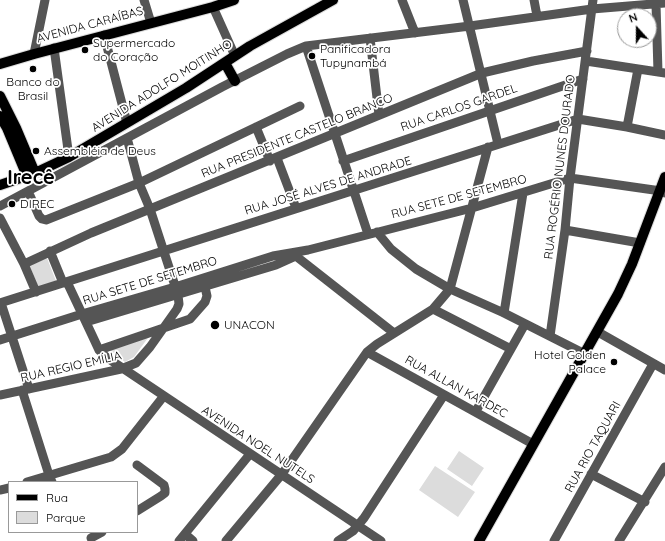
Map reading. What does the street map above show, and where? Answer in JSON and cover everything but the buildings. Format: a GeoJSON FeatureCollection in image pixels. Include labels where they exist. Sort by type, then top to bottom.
{"type":"FeatureCollection","features":[{"type":"Feature","properties":{"kind":"main road","name":"AVENIDA CARAÍBAS"},"geometry":{"type":"LineString","coordinates":[[0,64],[54,48],[213,7],[234,0]]}},
{"type":"Feature","properties":{"kind":"main road","name":"AVENIDA ADOLFO MOITINHO"},"geometry":{"type":"LineString","coordinates":[[0,185],[31,174],[69,157],[295,20],[333,0]]}},
{"type":"Feature","properties":{"kind":"main road"},"geometry":{"type":"LineString","coordinates":[[225,63],[235,81]]}},
{"type":"Feature","properties":{"kind":"main road"},"geometry":{"type":"LineString","coordinates":[[0,96],[16,128],[31,174]]}},
{"type":"Feature","properties":{"kind":"main road"},"geometry":{"type":"LineString","coordinates":[[0,116],[3,129],[31,174]]}},
{"type":"Feature","properties":{"kind":"main road"},"geometry":{"type":"LineString","coordinates":[[479,541],[598,332],[618,294],[663,192],[665,177]]}},
{"type":"Feature","properties":{"kind":"street"},"geometry":{"type":"LineString","coordinates":[[34,54],[45,0]]}},
{"type":"Feature","properties":{"kind":"street"},"geometry":{"type":"LineString","coordinates":[[144,0],[151,23]]}},
{"type":"Feature","properties":{"kind":"street"},"geometry":{"type":"LineString","coordinates":[[402,0],[415,33]]}},
{"type":"Feature","properties":{"kind":"street"},"geometry":{"type":"LineString","coordinates":[[463,0],[482,73],[489,110],[498,144]]}},
{"type":"Feature","properties":{"kind":"street"},"geometry":{"type":"LineString","coordinates":[[534,0],[537,16]]}},
{"type":"Feature","properties":{"kind":"street","name":"AVENIDA ADOLFO MOITINHO"},"geometry":{"type":"LineString","coordinates":[[0,206],[235,81],[287,54],[306,46],[470,26],[537,16],[592,4],[661,4]]}},
{"type":"Feature","properties":{"kind":"street","name":"RUA ROGÉRIO NUNES DOURADO"},"geometry":{"type":"LineString","coordinates":[[550,336],[565,230],[570,178],[592,4]]}},
{"type":"Feature","properties":{"kind":"street"},"geometry":{"type":"LineString","coordinates":[[586,61],[661,72],[661,4]]}},
{"type":"Feature","properties":{"kind":"street"},"geometry":{"type":"LineString","coordinates":[[213,7],[235,56]]}},
{"type":"Feature","properties":{"kind":"street"},"geometry":{"type":"LineString","coordinates":[[104,35],[127,122]]}},
{"type":"Feature","properties":{"kind":"street"},"geometry":{"type":"LineString","coordinates":[[370,38],[379,115]]}},
{"type":"Feature","properties":{"kind":"street"},"geometry":{"type":"LineString","coordinates":[[306,46],[368,234]]}},
{"type":"Feature","properties":{"kind":"street"},"geometry":{"type":"LineString","coordinates":[[54,48],[69,157]]}},
{"type":"Feature","properties":{"kind":"street","name":"RUA PRESIDENTE CASTELO BRANCO"},"geometry":{"type":"LineString","coordinates":[[24,264],[50,251],[150,209],[482,73],[533,61],[587,51]]}},
{"type":"Feature","properties":{"kind":"street"},"geometry":{"type":"LineString","coordinates":[[627,127],[638,69]]}},
{"type":"Feature","properties":{"kind":"street","name":"RUA CARLOS GARDEL"},"geometry":{"type":"LineString","coordinates":[[343,161],[583,78]]}},
{"type":"Feature","properties":{"kind":"street"},"geometry":{"type":"LineString","coordinates":[[28,191],[40,216],[44,220],[52,218],[139,182],[300,106]]}},
{"type":"Feature","properties":{"kind":"street","name":"RUA JOSÉ ALVES DE ANDRADE"},"geometry":{"type":"LineString","coordinates":[[1,303],[578,119],[665,135]]}},
{"type":"Feature","properties":{"kind":"street"},"geometry":{"type":"LineString","coordinates":[[256,127],[296,208]]}},
{"type":"Feature","properties":{"kind":"street"},"geometry":{"type":"LineString","coordinates":[[127,138],[139,182],[150,209],[176,291]]}},
{"type":"Feature","properties":{"kind":"street"},"geometry":{"type":"LineString","coordinates":[[226,541],[282,474],[367,352],[377,344],[433,309],[450,289],[488,147]]}},
{"type":"Feature","properties":{"kind":"street"},"geometry":{"type":"LineString","coordinates":[[570,178],[663,192]]}},
{"type":"Feature","properties":{"kind":"street","name":"RUA SETE DE SETEMBRO"},"geometry":{"type":"LineString","coordinates":[[0,340],[84,318],[176,291],[273,256],[294,254],[472,208],[570,178]]}},
{"type":"Feature","properties":{"kind":"street"},"geometry":{"type":"LineString","coordinates":[[504,313],[523,193]]}},
{"type":"Feature","properties":{"kind":"street"},"geometry":{"type":"LineString","coordinates":[[0,218],[24,264],[36,292]]}},
{"type":"Feature","properties":{"kind":"street"},"geometry":{"type":"LineString","coordinates":[[565,230],[640,243]]}},
{"type":"Feature","properties":{"kind":"street"},"geometry":{"type":"LineString","coordinates":[[378,232],[391,249],[410,265],[450,289],[504,313],[585,354]]}},
{"type":"Feature","properties":{"kind":"street"},"geometry":{"type":"LineString","coordinates":[[50,251],[99,350],[194,316],[205,302],[207,296],[205,287]]}},
{"type":"Feature","properties":{"kind":"street"},"geometry":{"type":"LineString","coordinates":[[294,254],[394,333]]}},
{"type":"Feature","properties":{"kind":"street","name":"RUA SETE DE SETEMBRO"},"geometry":{"type":"LineString","coordinates":[[176,291],[205,287],[276,265],[294,254]]}},
{"type":"Feature","properties":{"kind":"street","name":"RUA REGIO EMÍLIA"},"geometry":{"type":"LineString","coordinates":[[0,395],[121,369],[136,363],[142,358],[177,309],[179,299],[176,291]]}},
{"type":"Feature","properties":{"kind":"street"},"geometry":{"type":"LineString","coordinates":[[1,303],[12,336],[50,479]]}},
{"type":"Feature","properties":{"kind":"street"},"geometry":{"type":"LineString","coordinates":[[433,309],[511,349]]}},
{"type":"Feature","properties":{"kind":"street"},"geometry":{"type":"LineString","coordinates":[[476,411],[525,324]]}},
{"type":"Feature","properties":{"kind":"street"},"geometry":{"type":"LineString","coordinates":[[598,332],[665,370]]}},
{"type":"Feature","properties":{"kind":"street","name":"AVENIDA NOEL NUTELS"},"geometry":{"type":"LineString","coordinates":[[99,350],[106,358],[121,369],[282,474],[381,541]]}},
{"type":"Feature","properties":{"kind":"street","name":"RUA ALLAN KARDEC"},"geometry":{"type":"LineString","coordinates":[[367,352],[476,411],[533,444]]}},
{"type":"Feature","properties":{"kind":"street","name":"RUA RIO TAQUARI"},"geometry":{"type":"LineString","coordinates":[[554,541],[654,364]]}},
{"type":"Feature","properties":{"kind":"street"},"geometry":{"type":"LineString","coordinates":[[338,541],[358,526],[444,395]]}},
{"type":"Feature","properties":{"kind":"street"},"geometry":{"type":"LineString","coordinates":[[35,481],[50,479],[111,457],[118,453],[163,396]]}},
{"type":"Feature","properties":{"kind":"street"},"geometry":{"type":"LineString","coordinates":[[193,541],[182,538],[250,454]]}},
{"type":"Feature","properties":{"kind":"street"},"geometry":{"type":"LineString","coordinates":[[137,465],[164,485],[165,489],[165,493],[138,509]]}},
{"type":"Feature","properties":{"kind":"street"},"geometry":{"type":"LineString","coordinates":[[624,539],[644,502],[662,479],[665,467]]}},
{"type":"Feature","properties":{"kind":"street"},"geometry":{"type":"LineString","coordinates":[[591,474],[644,502]]}},
{"type":"Feature","properties":{"kind":"street"},"geometry":{"type":"LineString","coordinates":[[90,537],[100,533]]}},
{"type":"Feature","properties":{"kind":"green space"},"geometry":{"type":"Polygon","coordinates":[[[47,258],[56,281],[39,288],[29,265],[47,258]]]}},
{"type":"Feature","properties":{"kind":"green space"},"geometry":{"type":"Polygon","coordinates":[[[150,335],[134,357],[125,362],[109,349],[150,335]]]}},
{"type":"Feature","properties":{"kind":"green space"},"geometry":{"type":"Polygon","coordinates":[[[459,451],[484,468],[472,486],[447,469],[459,451]]]}},
{"type":"Feature","properties":{"kind":"green space"},"geometry":{"type":"Polygon","coordinates":[[[435,466],[475,492],[458,517],[419,490],[435,466]]]}},
{"type":"Feature","properties":{"kind":"place","name":"Supermercado do Coração"},"geometry":{"type":"Point","coordinates":[85,50]}},
{"type":"Feature","properties":{"kind":"place","name":"Panificadora Tupynambá"},"geometry":{"type":"Point","coordinates":[312,56]}},
{"type":"Feature","properties":{"kind":"place","name":"Banco do Brasil"},"geometry":{"type":"Point","coordinates":[33,69]}},
{"type":"Feature","properties":{"kind":"place","name":"Assembléia de Deus"},"geometry":{"type":"Point","coordinates":[36,151]}},
{"type":"Feature","properties":{"kind":"place","name":"DIREC"},"geometry":{"type":"Point","coordinates":[12,204]}},
{"type":"Feature","properties":{"kind":"place","name":"UNACON"},"geometry":{"type":"Point","coordinates":[215,325]}},
{"type":"Feature","properties":{"kind":"place","name":"Hotel Golden Palace"},"geometry":{"type":"Point","coordinates":[614,362]}},
{"type":"Feature","properties":{"kind":"district","name":"Irecê"},"geometry":{"type":"Point","coordinates":[31,178]}}]}
